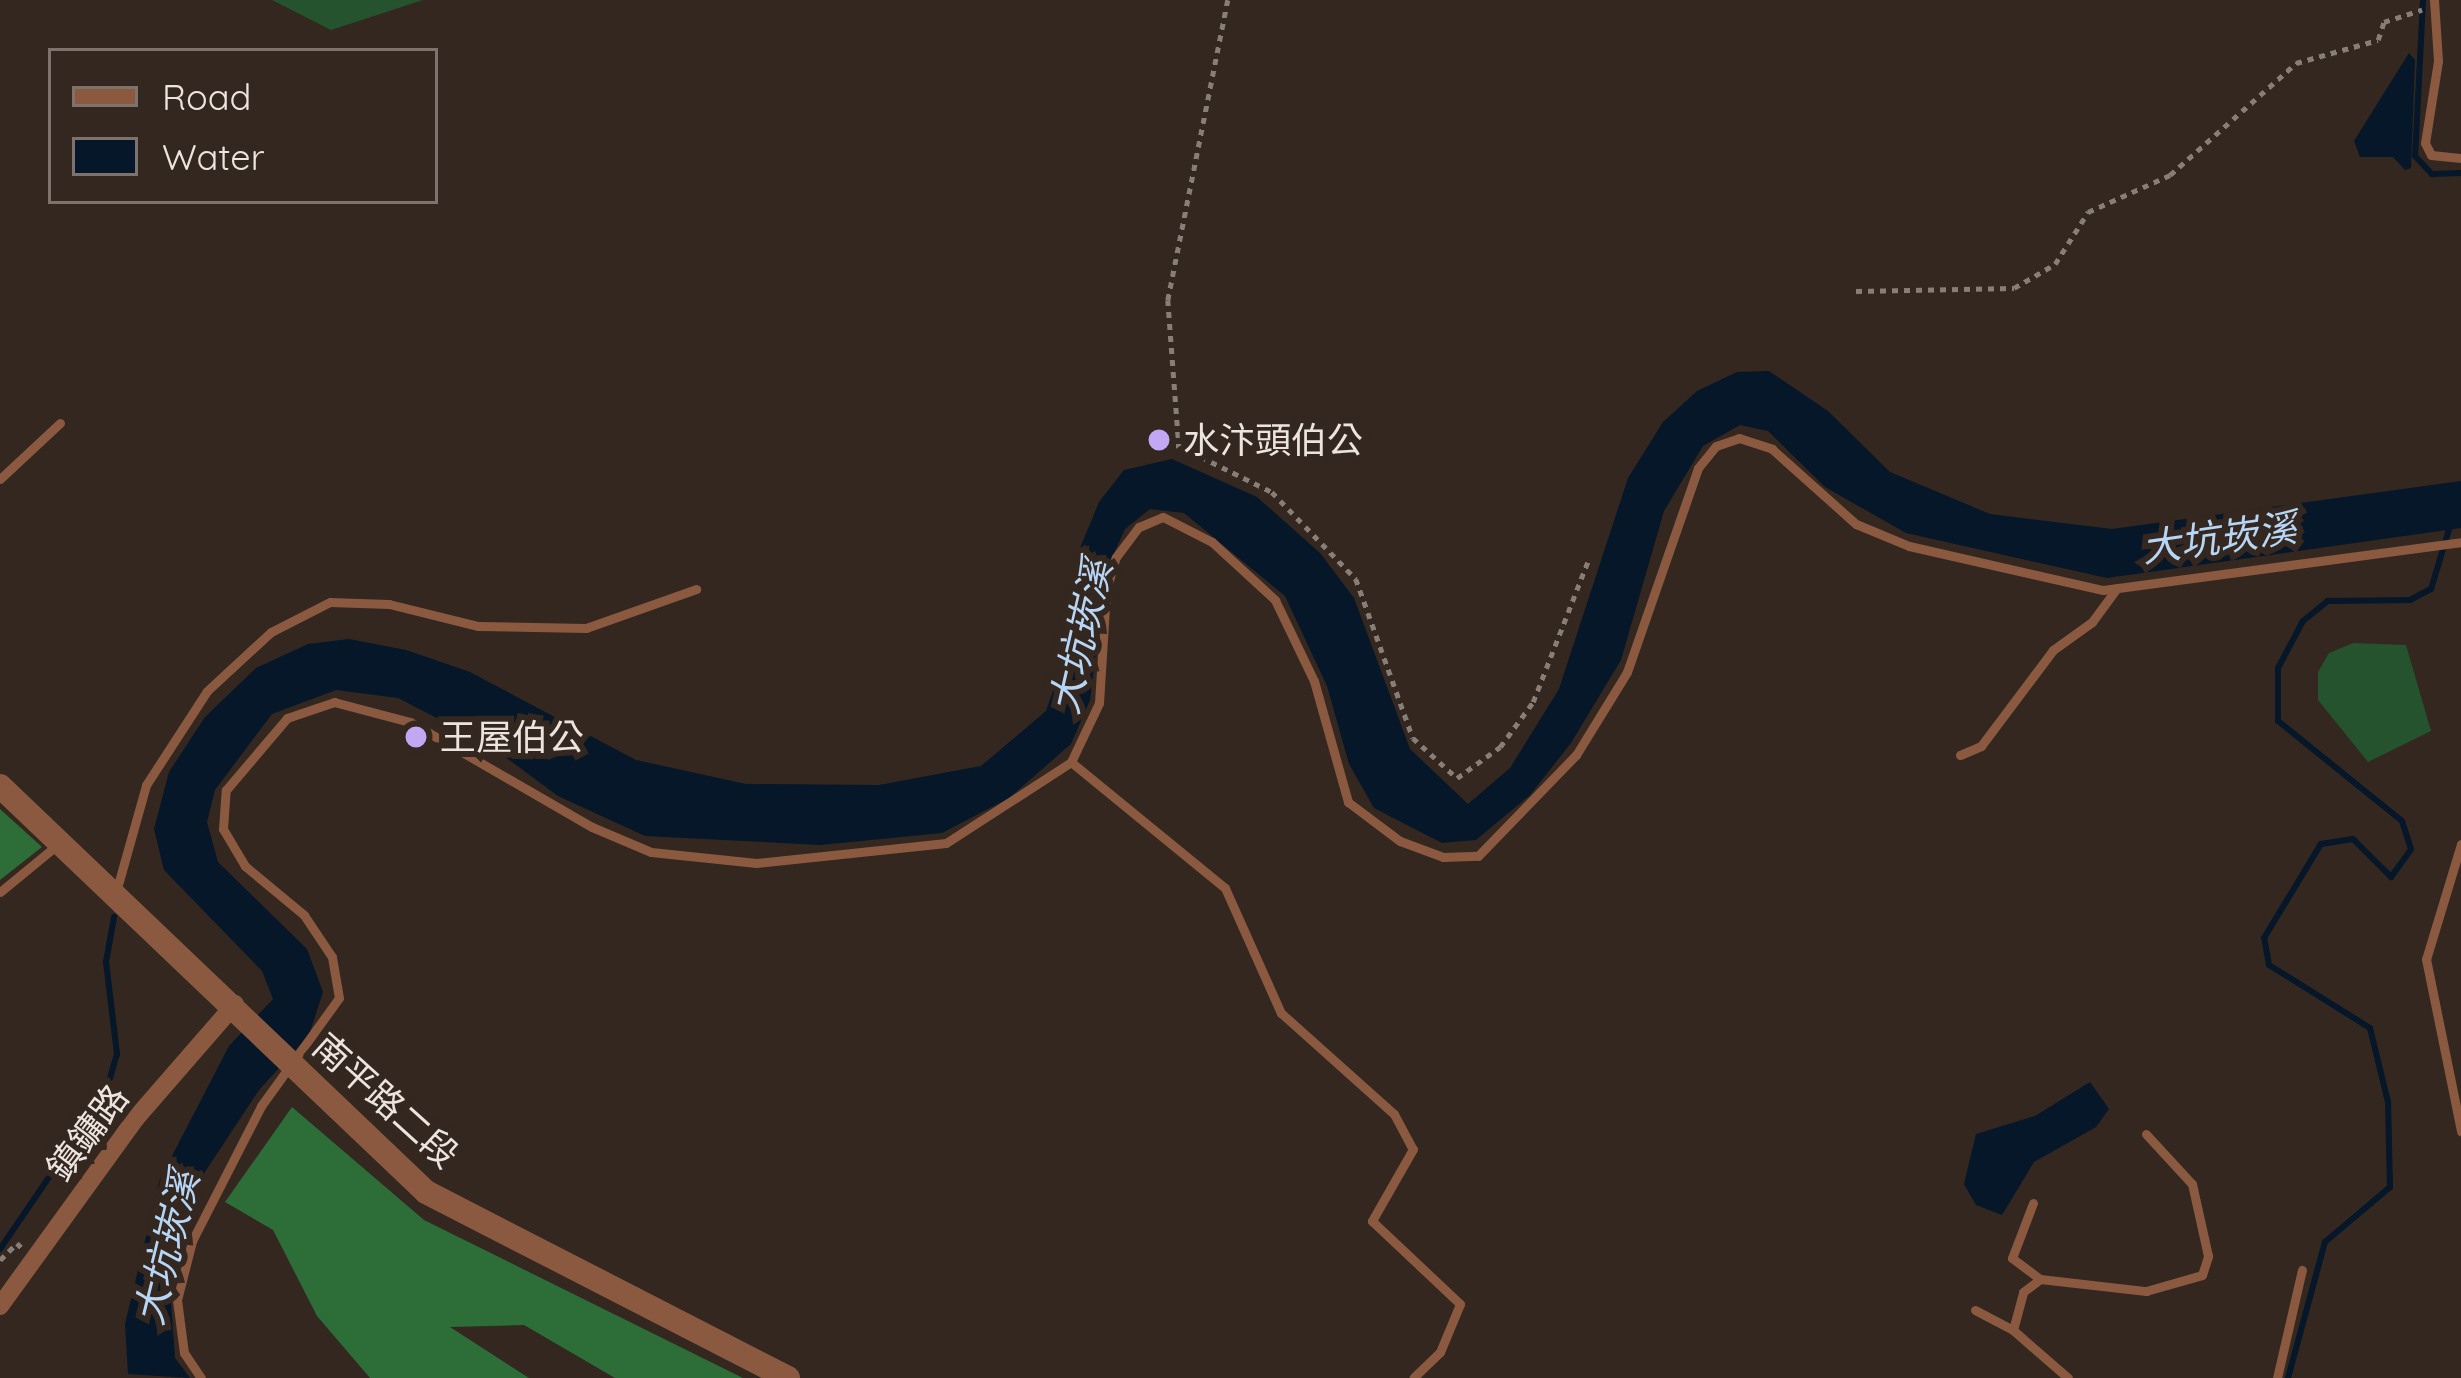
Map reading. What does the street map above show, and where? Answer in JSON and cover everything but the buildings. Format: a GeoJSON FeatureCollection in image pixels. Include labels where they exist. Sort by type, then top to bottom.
{"type":"FeatureCollection","features":[{"type":"Feature","properties":{"kind":"street","name":"南平路二段"},"geometry":{"type":"LineString","coordinates":[[0,786],[426,1192],[788,1378]]}},
{"type":"Feature","properties":{"kind":"street","name":"鎮鏞路"},"geometry":{"type":"LineString","coordinates":[[0,1306],[136,1118],[241,1011]]}},
{"type":"Feature","properties":{"kind":"lane"},"geometry":{"type":"LineString","coordinates":[[2434,0],[2438,62],[2425,143],[2431,154],[2461,158]]}},
{"type":"Feature","properties":{"kind":"lane"},"geometry":{"type":"LineString","coordinates":[[0,479],[60,422]]}},
{"type":"Feature","properties":{"kind":"lane"},"geometry":{"type":"LineString","coordinates":[[201,1378],[184,1353],[177,1300],[192,1241],[261,1106],[339,998],[332,957],[304,915],[245,866],[223,829],[226,790],[287,718],[334,702],[410,722],[592,827],[651,852],[756,863],[946,843],[1071,762],[1099,703],[1106,591],[1116,557],[1139,527],[1163,517],[1212,542],[1275,600],[1314,681],[1348,802],[1400,842],[1443,857],[1478,856],[1576,755],[1628,672],[1675,520],[1715,446],[1738,438],[1772,449],[1856,524],[1909,546],[2116,588],[2461,542]]}},
{"type":"Feature","properties":{"kind":"lane"},"geometry":{"type":"LineString","coordinates":[[1960,754],[1982,746],[2054,650],[2092,622],[2116,588]]}},
{"type":"Feature","properties":{"kind":"lane"},"geometry":{"type":"LineString","coordinates":[[116,892],[146,785],[207,691],[271,632],[330,602],[389,604],[478,626],[586,628],[696,590]]}},
{"type":"Feature","properties":{"kind":"lane"},"geometry":{"type":"LineString","coordinates":[[1071,762],[1225,888],[1281,1013],[1394,1114],[1413,1150],[1372,1221],[1460,1304],[1440,1352],[1413,1378]]}},
{"type":"Feature","properties":{"kind":"lane"},"geometry":{"type":"LineString","coordinates":[[0,892],[61,842]]}},
{"type":"Feature","properties":{"kind":"lane"},"geometry":{"type":"LineString","coordinates":[[2461,844],[2426,959],[2461,1131]]}},
{"type":"Feature","properties":{"kind":"lane"},"geometry":{"type":"LineString","coordinates":[[2032,1203],[2012,1258],[2041,1279],[2146,1291],[2202,1275],[2208,1256],[2192,1184],[2146,1134]]}},
{"type":"Feature","properties":{"kind":"lane"},"geometry":{"type":"LineString","coordinates":[[2277,1378],[2302,1270]]}},
{"type":"Feature","properties":{"kind":"lane"},"geometry":{"type":"LineString","coordinates":[[2013,1330],[2023,1292],[2041,1279]]}},
{"type":"Feature","properties":{"kind":"lane"},"geometry":{"type":"LineString","coordinates":[[1975,1310],[2013,1330],[2062,1377]]}},
{"type":"Feature","properties":{"kind":"path"},"geometry":{"type":"LineString","coordinates":[[1179,446],[1168,300],[1228,0]]}},
{"type":"Feature","properties":{"kind":"path"},"geometry":{"type":"LineString","coordinates":[[1856,291],[2014,288],[2055,264],[2088,212],[2170,175],[2296,63],[2378,40],[2384,22],[2416,11]]}},
{"type":"Feature","properties":{"kind":"path"},"geometry":{"type":"LineString","coordinates":[[1146,440],[1158,447],[1179,446],[1201,453],[1272,492],[1356,579],[1413,738],[1457,778],[1500,747],[1533,702],[1588,561]]}},
{"type":"Feature","properties":{"kind":"green space"},"geometry":{"type":"Polygon","coordinates":[[[272,0],[423,0],[331,30],[272,0]]]}},
{"type":"Feature","properties":{"kind":"green space"},"geometry":{"type":"Polygon","coordinates":[[[2353,643],[2406,645],[2431,731],[2368,762],[2318,700],[2318,672],[2329,653],[2353,643]]]}},
{"type":"Feature","properties":{"kind":"green space"},"geometry":{"type":"Polygon","coordinates":[[[0,809],[42,847],[0,880],[0,809]]]}},
{"type":"Feature","properties":{"kind":"green space"},"geometry":{"type":"Polygon","coordinates":[[[292,1107],[424,1220],[743,1378],[615,1378],[524,1325],[450,1327],[529,1378],[370,1378],[317,1316],[273,1230],[225,1202],[292,1107]]]}},
{"type":"Feature","properties":{"kind":"water"},"geometry":{"type":"Polygon","coordinates":[[[2409,53],[2415,60],[2411,168],[2405,170],[2393,157],[2360,157],[2354,141],[2409,53]]]}},
{"type":"Feature","properties":{"kind":"water","name":"大坑崁溪"},"geometry":{"type":"Polygon","coordinates":[[[1769,371],[1828,411],[1890,472],[1990,514],[2112,529],[2461,481],[2461,528],[2107,578],[1906,533],[1825,487],[1768,431],[1740,425],[1703,446],[1664,511],[1621,660],[1571,743],[1530,795],[1476,840],[1442,843],[1374,808],[1349,764],[1327,686],[1285,596],[1184,513],[1150,509],[1125,529],[1106,571],[1090,700],[1071,744],[1009,798],[942,833],[820,845],[645,836],[558,796],[489,745],[398,698],[336,690],[272,714],[215,790],[207,822],[218,862],[307,949],[323,992],[309,1035],[259,1090],[195,1187],[169,1275],[175,1358],[190,1378],[128,1374],[125,1324],[160,1179],[229,1046],[273,999],[262,971],[164,870],[154,829],[169,772],[205,717],[256,668],[308,644],[349,639],[406,650],[470,672],[636,760],[746,784],[879,785],[981,766],[1046,711],[1063,662],[1080,548],[1099,502],[1124,470],[1172,459],[1257,497],[1320,553],[1354,598],[1410,749],[1468,804],[1510,768],[1559,689],[1628,478],[1663,422],[1697,391],[1737,372],[1769,371]]]}},
{"type":"Feature","properties":{"kind":"water"},"geometry":{"type":"Polygon","coordinates":[[[2090,1082],[2109,1109],[2096,1127],[2034,1162],[2002,1215],[1976,1205],[1964,1184],[1976,1134],[2035,1116],[2090,1082]]]}},
{"type":"Feature","properties":{"kind":"waterway"},"geometry":{"type":"LineString","coordinates":[[2423,0],[2415,156],[2432,174],[2461,173]]}},
{"type":"Feature","properties":{"kind":"waterway"},"geometry":{"type":"LineString","coordinates":[[2288,1378],[2325,1242],[2390,1187],[2388,1102],[2370,1028],[2269,965],[2264,938],[2321,844],[2353,839],[2391,877],[2411,849],[2402,821],[2278,721],[2278,668],[2303,621],[2328,601],[2410,600],[2431,589],[2450,526]]}},
{"type":"Feature","properties":{"kind":"waterway"},"geometry":{"type":"LineString","coordinates":[[0,1249],[105,1095],[117,1054],[106,962],[114,917]]}},
{"type":"Feature","properties":{"kind":"place","name":"水汴頭伯公"},"geometry":{"type":"Point","coordinates":[1159,440]}},
{"type":"Feature","properties":{"kind":"place","name":"王屋伯公"},"geometry":{"type":"Point","coordinates":[416,737]}}]}
